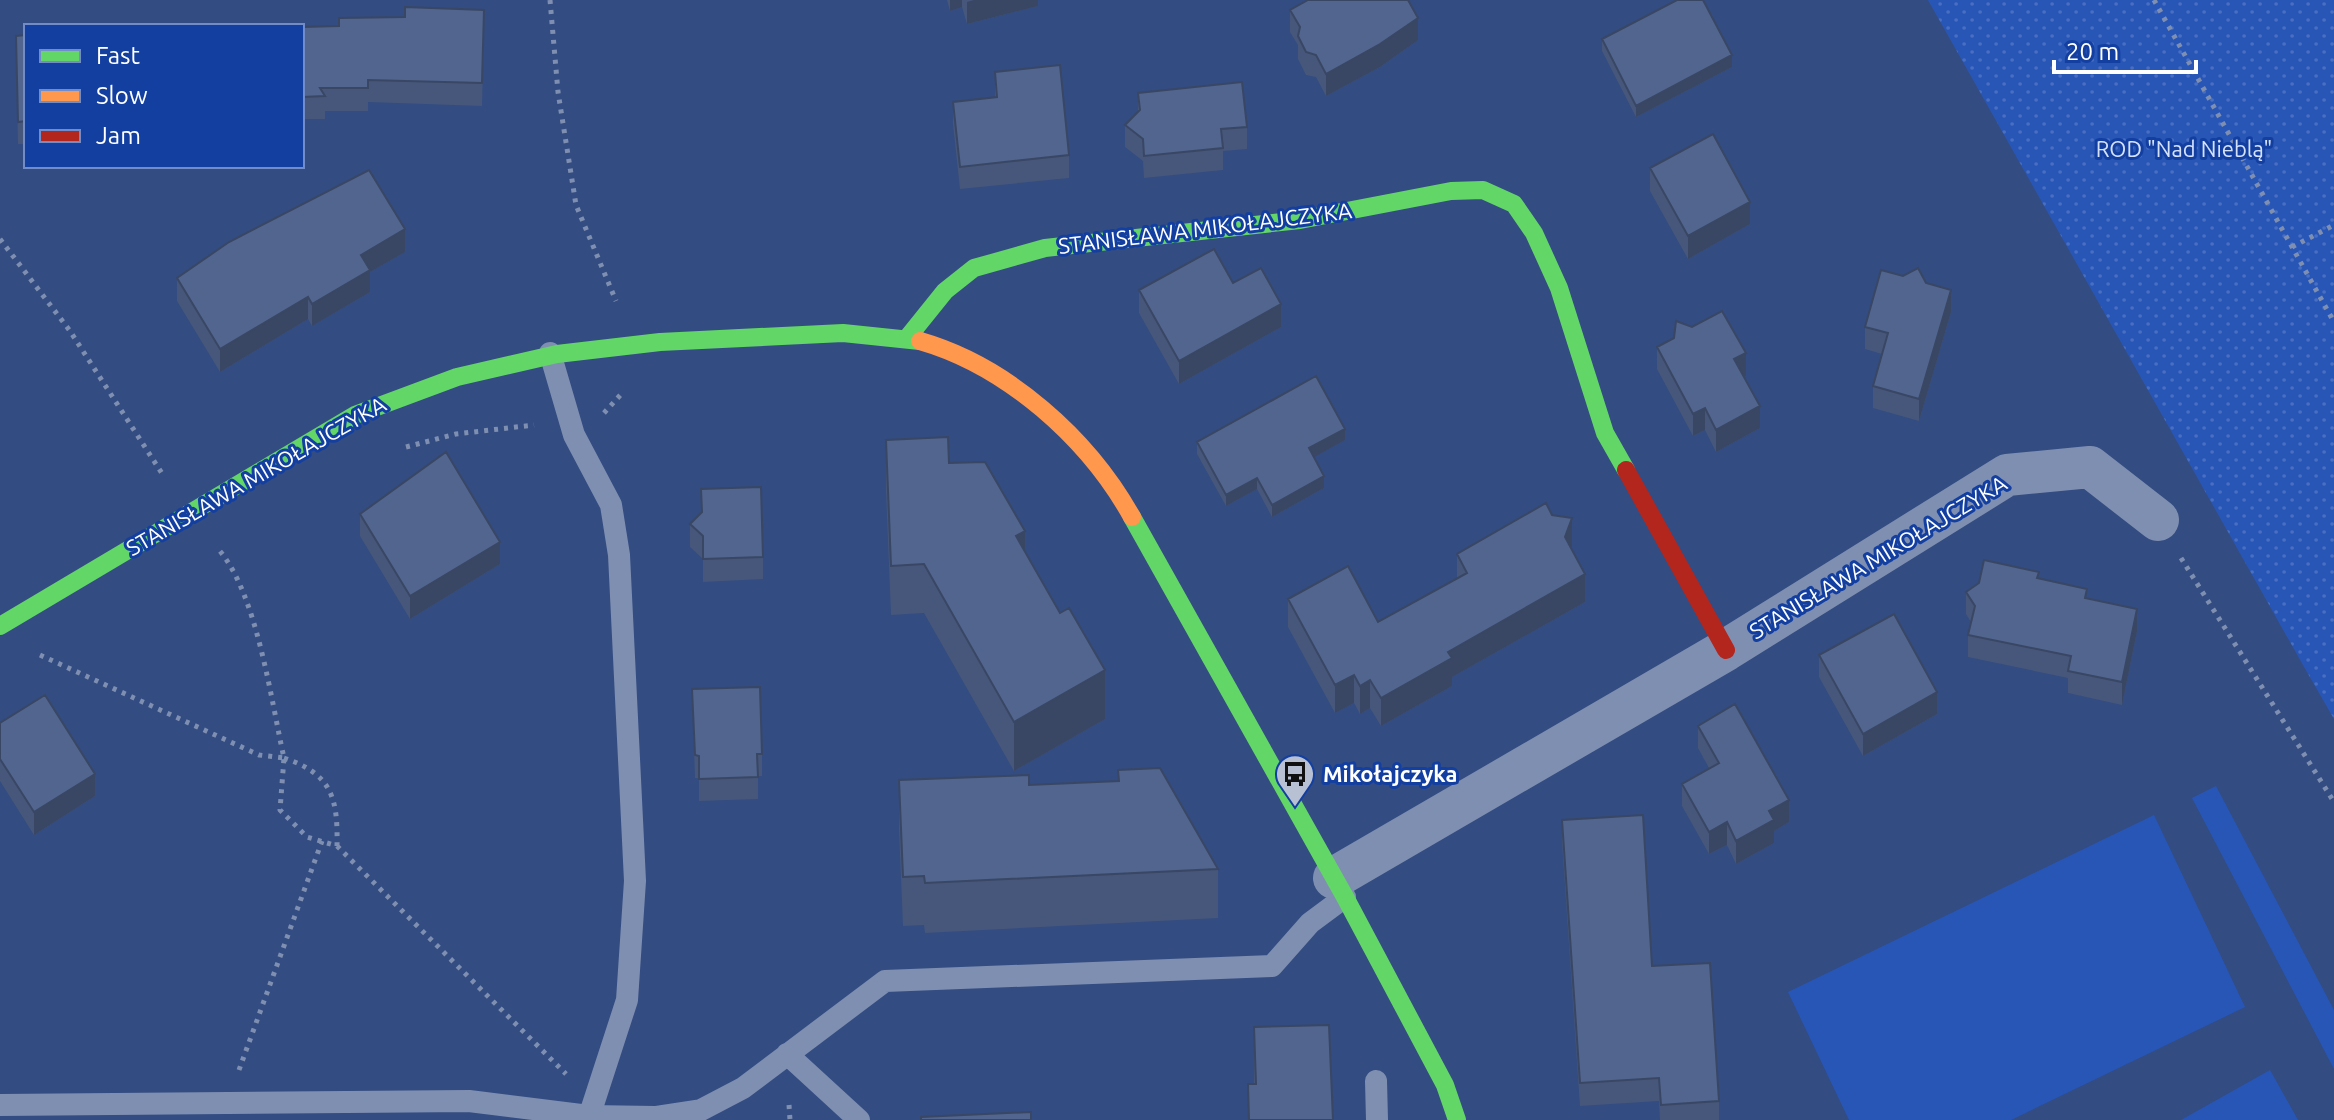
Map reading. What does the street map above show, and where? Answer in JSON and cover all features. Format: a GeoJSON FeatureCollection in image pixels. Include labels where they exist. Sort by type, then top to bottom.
{"type":"FeatureCollection","features":[{"type":"Feature","properties":{"kind":"street","name":"STANISŁAWA MIKOŁAJCZYKA"},"geometry":{"type":"LineString","coordinates":[[908,337],[945,291],[974,268],[1045,248],[1300,220],[1451,191],[1483,190],[1514,204],[1534,233],[1559,288],[1605,433],[1726,650]]}},
{"type":"Feature","properties":{"kind":"street","name":"STANISŁAWA MIKOŁAJCZYKA"},"geometry":{"type":"LineString","coordinates":[[0,626],[355,415],[403,393],[550,353],[635,341],[843,333],[908,337],[964,356],[1028,398],[1072,437],[1115,486],[1339,888],[1445,1085],[1457,1120]]}},
{"type":"Feature","properties":{"kind":"street","name":"STANISŁAWA MIKOŁAJCZYKA"},"geometry":{"type":"LineString","coordinates":[[1339,888],[2007,475],[2090,467],[2158,520]]}},
{"type":"Feature","properties":{"kind":"lane"},"geometry":{"type":"LineString","coordinates":[[550,353],[570,422],[611,505],[619,555],[635,881],[627,1000],[590,1112]]}},
{"type":"Feature","properties":{"kind":"lane"},"geometry":{"type":"LineString","coordinates":[[0,1105],[469,1101],[655,1117],[701,1110],[743,1088],[885,981],[1272,966],[1339,888]]}},
{"type":"Feature","properties":{"kind":"lane"},"geometry":{"type":"LineString","coordinates":[[787,1054],[859,1120]]}},
{"type":"Feature","properties":{"kind":"lane"},"geometry":{"type":"LineString","coordinates":[[1376,1081],[1377,1120]]}},
{"type":"Feature","properties":{"kind":"lane"},"geometry":{"type":"LineString","coordinates":[[228,1102],[256,1120]]}},
{"type":"Feature","properties":{"kind":"path"},"geometry":{"type":"LineString","coordinates":[[550,0],[576,205],[635,341]]}},
{"type":"Feature","properties":{"kind":"path"},"geometry":{"type":"LineString","coordinates":[[2154,0],[2334,322]]}},
{"type":"Feature","properties":{"kind":"path"},"geometry":{"type":"LineString","coordinates":[[2292,247],[2334,225]]}},
{"type":"Feature","properties":{"kind":"path"},"geometry":{"type":"LineString","coordinates":[[0,239],[70,331],[188,514],[233,567],[256,635],[284,758],[280,810],[307,837],[337,846],[521,1032],[590,1112]]}},
{"type":"Feature","properties":{"kind":"path"},"geometry":{"type":"LineString","coordinates":[[401,449],[456,434],[597,421],[627,388]]}},
{"type":"Feature","properties":{"kind":"path"},"geometry":{"type":"LineString","coordinates":[[2158,520],[2334,802]]}},
{"type":"Feature","properties":{"kind":"path"},"geometry":{"type":"LineString","coordinates":[[47,645],[34,652],[259,755],[284,758],[312,767],[338,808],[337,846]]}},
{"type":"Feature","properties":{"kind":"path"},"geometry":{"type":"LineString","coordinates":[[228,1102],[322,841]]}},
{"type":"Feature","properties":{"kind":"green space","name":"ROD \"Nad Nieblą\""},"geometry":{"type":"Polygon","coordinates":[[[1928,0],[2334,0],[2334,719],[2303,665],[1928,0]]]}},
{"type":"Feature","properties":{"kind":"green space"},"geometry":{"type":"Polygon","coordinates":[[[2216,786],[2334,1010],[2334,1069],[2192,798],[2216,786]]]}},
{"type":"Feature","properties":{"kind":"green space"},"geometry":{"type":"Polygon","coordinates":[[[2154,815],[2245,1007],[2011,1120],[1849,1120],[1788,992],[2154,815]]]}},
{"type":"Feature","properties":{"kind":"green space"},"geometry":{"type":"Polygon","coordinates":[[[2270,1070],[2298,1120],[2181,1120],[2270,1070]]]}},
{"type":"Feature","properties":{"kind":"building"},"geometry":{"type":"Polygon","coordinates":[[[1308,0],[1408,0],[1418,18],[1380,44],[1326,74],[1316,55],[1306,52],[1298,36],[1300,27],[1290,10],[1308,0]]]}},
{"type":"Feature","properties":{"kind":"building"},"geometry":{"type":"Polygon","coordinates":[[[1677,0],[1703,0],[1732,55],[1636,106],[1602,39],[1677,0]]]}},
{"type":"Feature","properties":{"kind":"building"},"geometry":{"type":"Polygon","coordinates":[[[405,7],[484,10],[482,83],[368,80],[368,88],[320,88],[325,96],[304,97],[304,27],[339,26],[339,18],[405,17],[405,7]]]}},
{"type":"Feature","properties":{"kind":"building"},"geometry":{"type":"Polygon","coordinates":[[[24,35],[24,121],[18,122],[16,36],[24,35]]]}},
{"type":"Feature","properties":{"kind":"building"},"geometry":{"type":"Polygon","coordinates":[[[1060,65],[1069,155],[960,167],[953,102],[997,97],[995,72],[1060,65]]]}},
{"type":"Feature","properties":{"kind":"building"},"geometry":{"type":"Polygon","coordinates":[[[1242,82],[1247,127],[1221,129],[1223,148],[1144,156],[1143,139],[1125,125],[1140,110],[1138,93],[1242,82]]]}},
{"type":"Feature","properties":{"kind":"building"},"geometry":{"type":"Polygon","coordinates":[[[1713,134],[1750,202],[1688,236],[1650,168],[1713,134]]]}},
{"type":"Feature","properties":{"kind":"building"},"geometry":{"type":"Polygon","coordinates":[[[369,170],[405,229],[361,255],[370,270],[312,304],[308,297],[220,349],[177,278],[229,242],[369,170]]]}},
{"type":"Feature","properties":{"kind":"building"},"geometry":{"type":"Polygon","coordinates":[[[1214,249],[1233,283],[1261,268],[1281,304],[1179,361],[1139,290],[1214,249]]]}},
{"type":"Feature","properties":{"kind":"building"},"geometry":{"type":"Polygon","coordinates":[[[1918,268],[1926,283],[1951,290],[1919,399],[1873,386],[1888,333],[1865,327],[1881,270],[1903,276],[1918,268]]]}},
{"type":"Feature","properties":{"kind":"building"},"geometry":{"type":"Polygon","coordinates":[[[1722,311],[1746,353],[1734,359],[1760,406],[1716,430],[1705,408],[1693,414],[1657,347],[1674,338],[1676,321],[1692,327],[1722,311]]]}},
{"type":"Feature","properties":{"kind":"building"},"geometry":{"type":"Polygon","coordinates":[[[1316,376],[1345,429],[1309,448],[1324,476],[1272,505],[1257,478],[1226,495],[1197,442],[1316,376]]]}},
{"type":"Feature","properties":{"kind":"building"},"geometry":{"type":"Polygon","coordinates":[[[948,437],[949,463],[985,462],[1025,531],[1016,536],[1060,613],[1069,608],[1105,670],[1014,722],[924,564],[891,566],[886,440],[948,437]]]}},
{"type":"Feature","properties":{"kind":"building"},"geometry":{"type":"Polygon","coordinates":[[[446,452],[500,542],[410,596],[360,514],[446,452]]]}},
{"type":"Feature","properties":{"kind":"building"},"geometry":{"type":"Polygon","coordinates":[[[761,487],[763,557],[703,559],[703,536],[690,524],[702,512],[701,489],[761,487]]]}},
{"type":"Feature","properties":{"kind":"building"},"geometry":{"type":"Polygon","coordinates":[[[1546,503],[1552,515],[1572,518],[1565,537],[1585,574],[1448,652],[1452,658],[1381,698],[1370,680],[1360,686],[1354,675],[1335,685],[1288,599],[1348,566],[1378,622],[1467,573],[1457,554],[1546,503]]]}},
{"type":"Feature","properties":{"kind":"building"},"geometry":{"type":"Polygon","coordinates":[[[1984,560],[2039,572],[2037,578],[2087,589],[2085,598],[2137,609],[2122,682],[2068,671],[2071,656],[1968,635],[1975,606],[1966,592],[1979,583],[1984,560]]]}},
{"type":"Feature","properties":{"kind":"building"},"geometry":{"type":"Polygon","coordinates":[[[1894,614],[1937,692],[1863,734],[1819,655],[1894,614]]]}},
{"type":"Feature","properties":{"kind":"building"},"geometry":{"type":"Polygon","coordinates":[[[760,687],[762,754],[757,754],[758,777],[699,779],[692,689],[760,687]]]}},
{"type":"Feature","properties":{"kind":"building"},"geometry":{"type":"Polygon","coordinates":[[[45,695],[95,774],[34,812],[0,759],[0,723],[45,695]]]}},
{"type":"Feature","properties":{"kind":"building"},"geometry":{"type":"Polygon","coordinates":[[[1735,704],[1789,800],[1769,811],[1774,820],[1736,841],[1727,822],[1709,832],[1682,784],[1719,763],[1698,726],[1735,704]]]}},
{"type":"Feature","properties":{"kind":"building"},"geometry":{"type":"Polygon","coordinates":[[[1160,768],[1218,869],[925,883],[924,876],[903,877],[899,780],[1029,775],[1029,785],[1119,781],[1118,770],[1160,768]]]}},
{"type":"Feature","properties":{"kind":"building"},"geometry":{"type":"Polygon","coordinates":[[[1643,815],[1652,966],[1710,963],[1719,1101],[1661,1105],[1659,1078],[1580,1083],[1562,820],[1643,815]]]}},
{"type":"Feature","properties":{"kind":"building"},"geometry":{"type":"Polygon","coordinates":[[[1329,1025],[1333,1120],[1249,1120],[1248,1084],[1256,1084],[1254,1027],[1329,1025]]]}},
{"type":"Feature","properties":{"kind":"building"},"geometry":{"type":"Polygon","coordinates":[[[1031,1112],[1031,1120],[921,1120],[921,1117],[1031,1112]]]}},
{"type":"Feature","properties":{"kind":"traffic: fast"},"geometry":{"type":"LineString","coordinates":[[908,337],[945,291],[974,268],[1045,248],[1300,220],[1451,191],[1483,190],[1514,204],[1534,233],[1559,288],[1605,433],[1626,470]]}},
{"type":"Feature","properties":{"kind":"traffic: fast"},"geometry":{"type":"LineString","coordinates":[[0,626],[355,415],[457,377],[557,354],[660,342],[843,333],[920,341]]}},
{"type":"Feature","properties":{"kind":"traffic: fast"},"geometry":{"type":"LineString","coordinates":[[1132,517],[1345,897],[1445,1085],[1457,1120]]}},
{"type":"Feature","properties":{"kind":"traffic: slow"},"geometry":{"type":"LineString","coordinates":[[920,341],[984,368],[1042,409],[1093,460],[1132,517]]}},
{"type":"Feature","properties":{"kind":"traffic: jam"},"geometry":{"type":"LineString","coordinates":[[1626,470],[1726,650]]}},
{"type":"Feature","properties":{"kind":"place","name":"Mikołajczyka"},"geometry":{"type":"Point","coordinates":[1295,808]}}]}
